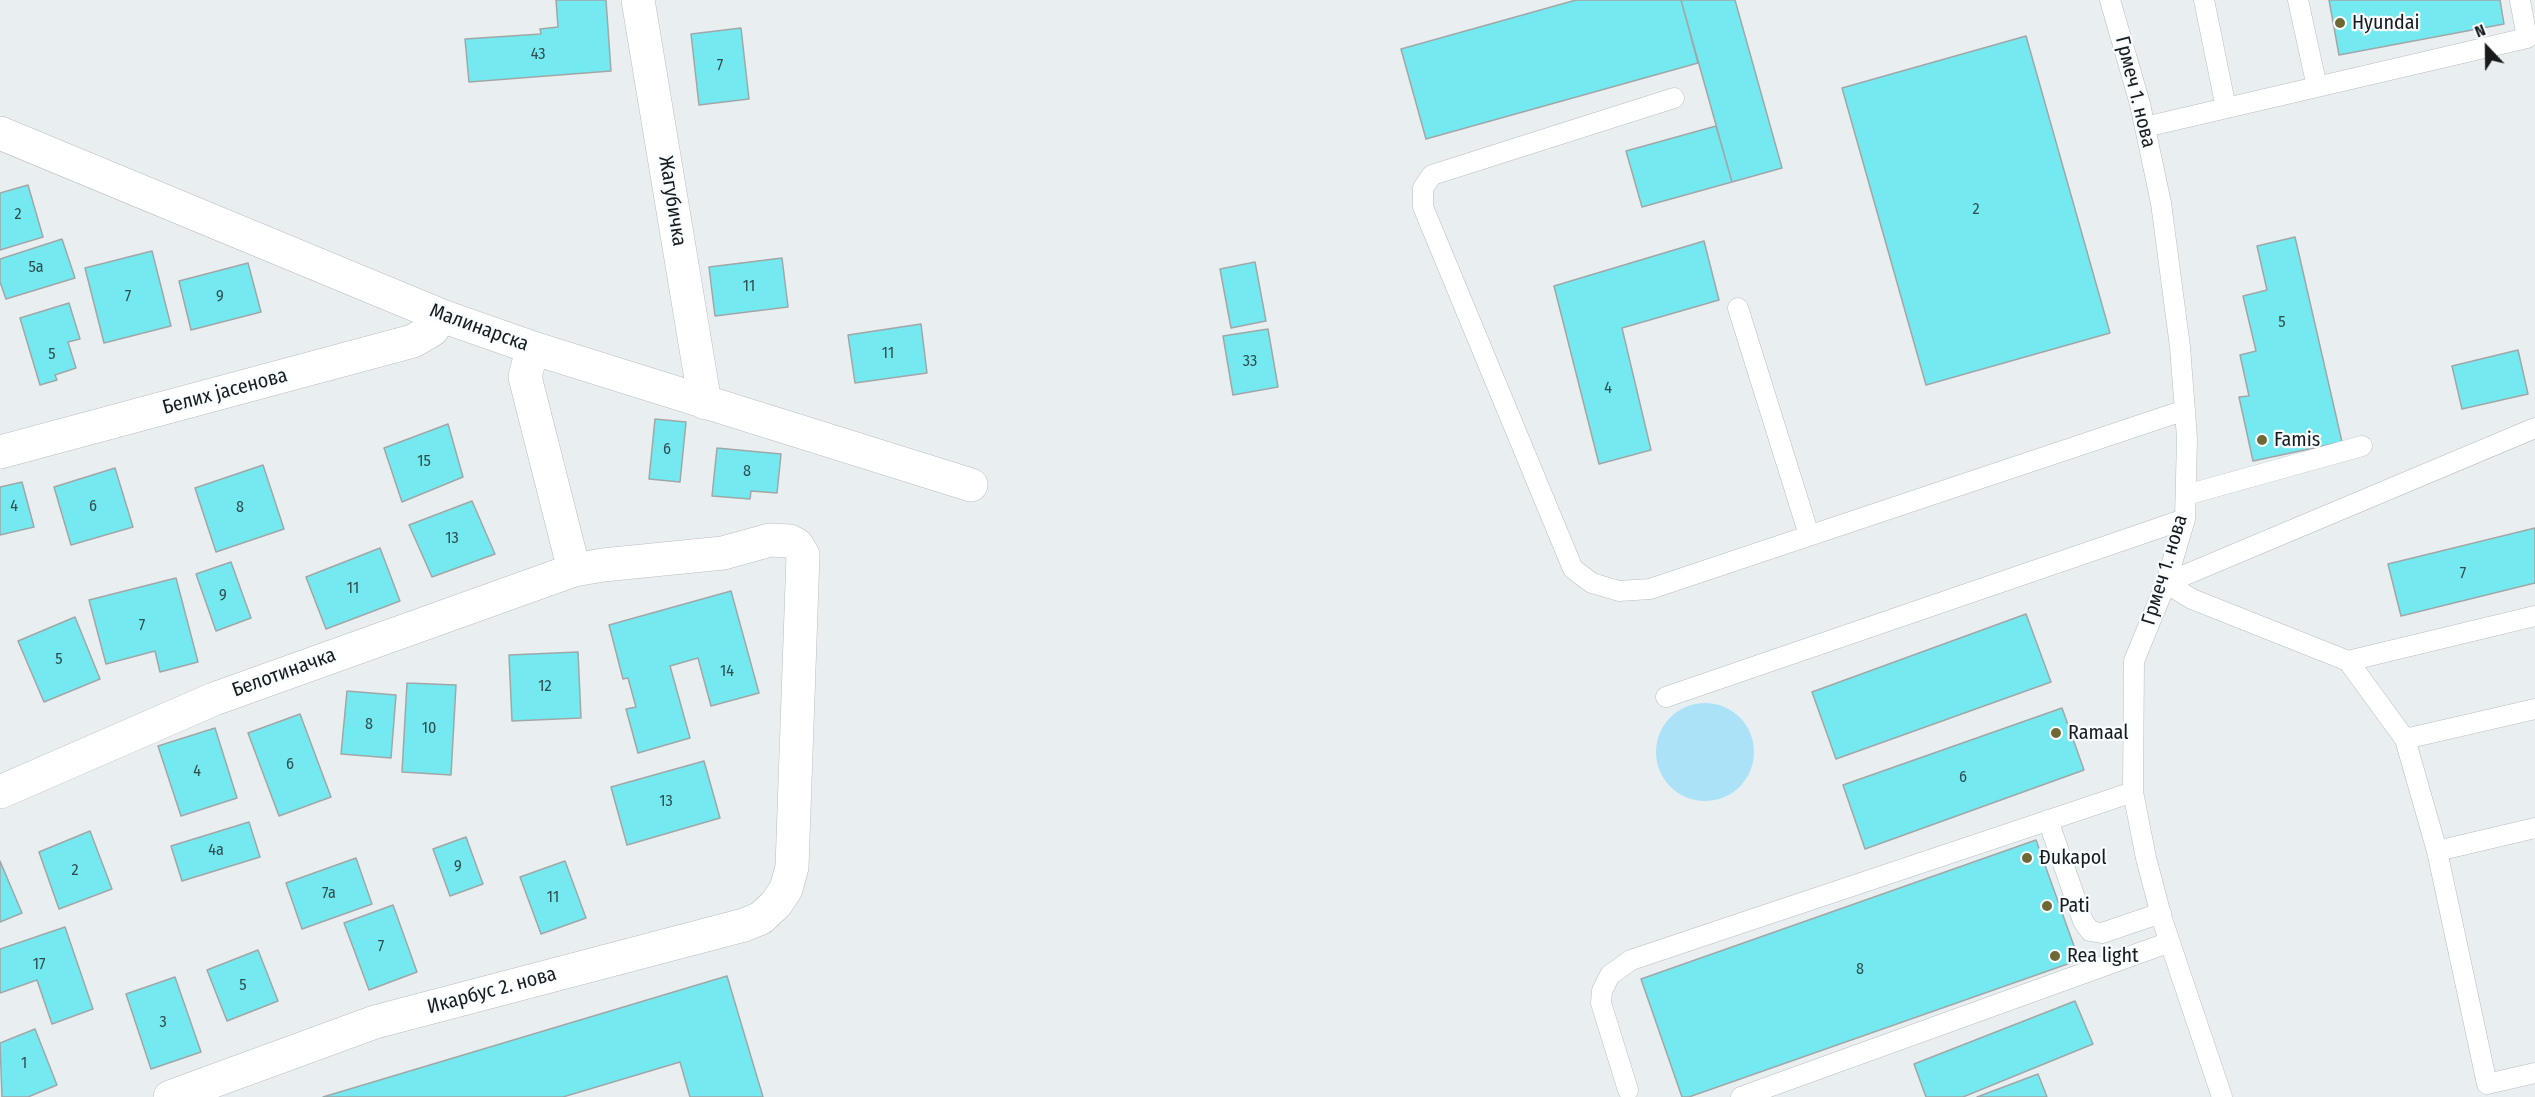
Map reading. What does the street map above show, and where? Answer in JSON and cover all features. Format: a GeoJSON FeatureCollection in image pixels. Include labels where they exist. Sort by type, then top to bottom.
{"type":"FeatureCollection","features":[{"type":"Feature","properties":{"kind":"street","name":"Жагубичка"},"geometry":{"type":"LineString","coordinates":[[638,0],[705,403]]}},
{"type":"Feature","properties":{"kind":"street","name":"Малинарска"},"geometry":{"type":"LineString","coordinates":[[0,133],[442,316],[536,349],[705,403],[971,485]]}},
{"type":"Feature","properties":{"kind":"street","name":"Белих јасенова"},"geometry":{"type":"LineString","coordinates":[[0,452],[413,341],[432,330],[442,316]]}},
{"type":"Feature","properties":{"kind":"street"},"geometry":{"type":"LineString","coordinates":[[536,349],[530,357],[525,377],[574,570]]}},
{"type":"Feature","properties":{"kind":"street","name":"Белотиначка"},"geometry":{"type":"LineString","coordinates":[[0,792],[214,699],[574,570],[723,553],[770,540],[790,541]]}},
{"type":"Feature","properties":{"kind":"street","name":"Икарбус 2. нова"},"geometry":{"type":"LineString","coordinates":[[170,1097],[375,1022],[744,925],[761,918],[776,904],[786,889],[792,867],[803,555],[797,545],[790,541]]}},
{"type":"Feature","properties":{"kind":"lane","name":"Грмеч 1. нова"},"geometry":{"type":"LineString","coordinates":[[2110,0],[2145,127],[2162,202],[2180,347],[2185,410],[2185,519],[2166,583],[2134,662],[2133,792],[2146,858],[2161,914],[2222,1097]]}},
{"type":"Feature","properties":{"kind":"lane"},"geometry":{"type":"LineString","coordinates":[[2204,0],[2226,108]]}},
{"type":"Feature","properties":{"kind":"lane"},"geometry":{"type":"LineString","coordinates":[[2298,0],[2317,87]]}},
{"type":"Feature","properties":{"kind":"lane"},"geometry":{"type":"LineString","coordinates":[[2145,127],[2527,39],[2520,0]]}},
{"type":"Feature","properties":{"kind":"lane"},"geometry":{"type":"LineString","coordinates":[[1674,98],[1432,175],[1423,188],[1423,207],[1573,569],[1592,583],[1619,591],[1650,589],[2185,410]]}},
{"type":"Feature","properties":{"kind":"lane"},"geometry":{"type":"LineString","coordinates":[[1738,308],[1809,536]]}},
{"type":"Feature","properties":{"kind":"lane"},"geometry":{"type":"LineString","coordinates":[[2166,583],[2535,428]]}},
{"type":"Feature","properties":{"kind":"lane"},"geometry":{"type":"LineString","coordinates":[[2186,495],[2362,446]]}},
{"type":"Feature","properties":{"kind":"lane"},"geometry":{"type":"LineString","coordinates":[[1666,697],[2185,519]]}},
{"type":"Feature","properties":{"kind":"lane"},"geometry":{"type":"LineString","coordinates":[[2166,583],[2192,599],[2348,661],[2405,739],[2437,851],[2487,1084],[2535,1073]]}},
{"type":"Feature","properties":{"kind":"lane"},"geometry":{"type":"LineString","coordinates":[[2348,661],[2535,616]]}},
{"type":"Feature","properties":{"kind":"lane"},"geometry":{"type":"LineString","coordinates":[[2405,739],[2535,709]]}},
{"type":"Feature","properties":{"kind":"lane"},"geometry":{"type":"LineString","coordinates":[[1628,1090],[1601,1003],[1602,991],[1610,975],[1631,960],[2133,792]]}},
{"type":"Feature","properties":{"kind":"lane"},"geometry":{"type":"LineString","coordinates":[[2048,820],[2083,921],[2090,931],[2102,933],[2161,914]]}},
{"type":"Feature","properties":{"kind":"lane"},"geometry":{"type":"LineString","coordinates":[[2437,851],[2535,828]]}},
{"type":"Feature","properties":{"kind":"lane"},"geometry":{"type":"LineString","coordinates":[[1741,1097],[2170,942]]}},
{"type":"Feature","properties":{"kind":"shaded area"},"geometry":{"type":"Polygon","coordinates":[[[1705,703],[1724,707],[1740,717],[1750,733],[1754,752],[1750,771],[1740,787],[1724,797],[1705,801],[1686,797],[1670,787],[1660,771],[1656,752],[1660,733],[1670,717],[1686,707],[1705,703]]]}},
{"type":"Feature","properties":{"kind":"building"},"geometry":{"type":"Polygon","coordinates":[[[556,0],[606,0],[611,71],[469,82],[465,39],[541,34],[540,29],[558,27],[556,0]]]}},
{"type":"Feature","properties":{"kind":"building"},"geometry":{"type":"Polygon","coordinates":[[[1576,0],[1681,0],[1698,63],[1426,139],[1401,49],[1576,0]]]}},
{"type":"Feature","properties":{"kind":"building"},"geometry":{"type":"Polygon","coordinates":[[[1681,0],[1735,0],[1782,168],[1732,182],[1681,0]]]}},
{"type":"Feature","properties":{"kind":"building"},"geometry":{"type":"Polygon","coordinates":[[[2329,0],[2500,0],[2504,24],[2339,55],[2329,0]]]}},
{"type":"Feature","properties":{"kind":"building"},"geometry":{"type":"Polygon","coordinates":[[[741,28],[749,99],[699,105],[691,34],[741,28]]]}},
{"type":"Feature","properties":{"kind":"building"},"geometry":{"type":"Polygon","coordinates":[[[2026,36],[2110,333],[1926,385],[1842,88],[2026,36]]]}},
{"type":"Feature","properties":{"kind":"building"},"geometry":{"type":"Polygon","coordinates":[[[1716,126],[1732,182],[1642,207],[1626,151],[1716,126]]]}},
{"type":"Feature","properties":{"kind":"building"},"geometry":{"type":"Polygon","coordinates":[[[28,185],[43,237],[0,250],[0,193],[28,185]]]}},
{"type":"Feature","properties":{"kind":"building"},"geometry":{"type":"Polygon","coordinates":[[[2295,237],[2342,442],[2253,461],[2239,397],[2249,396],[2240,355],[2256,351],[2243,296],[2267,290],[2257,246],[2295,237]]]}},
{"type":"Feature","properties":{"kind":"building"},"geometry":{"type":"Polygon","coordinates":[[[62,239],[75,278],[6,299],[0,282],[0,259],[62,239]]]}},
{"type":"Feature","properties":{"kind":"building"},"geometry":{"type":"Polygon","coordinates":[[[1704,241],[1719,300],[1622,328],[1651,450],[1599,464],[1554,286],[1704,241]]]}},
{"type":"Feature","properties":{"kind":"building"},"geometry":{"type":"Polygon","coordinates":[[[152,251],[171,326],[104,343],[85,268],[152,251]]]}},
{"type":"Feature","properties":{"kind":"building"},"geometry":{"type":"Polygon","coordinates":[[[782,258],[788,307],[715,316],[709,267],[782,258]]]}},
{"type":"Feature","properties":{"kind":"building"},"geometry":{"type":"Polygon","coordinates":[[[1255,262],[1266,321],[1231,328],[1220,269],[1255,262]]]}},
{"type":"Feature","properties":{"kind":"building"},"geometry":{"type":"Polygon","coordinates":[[[248,263],[261,312],[191,330],[179,281],[248,263]]]}},
{"type":"Feature","properties":{"kind":"building"},"geometry":{"type":"Polygon","coordinates":[[[69,303],[80,339],[68,342],[76,368],[55,375],[57,380],[40,385],[20,318],[69,303]]]}},
{"type":"Feature","properties":{"kind":"building"},"geometry":{"type":"Polygon","coordinates":[[[921,324],[927,373],[855,383],[848,335],[921,324]]]}},
{"type":"Feature","properties":{"kind":"building"},"geometry":{"type":"Polygon","coordinates":[[[1268,329],[1278,387],[1233,395],[1223,336],[1268,329]]]}},
{"type":"Feature","properties":{"kind":"building"},"geometry":{"type":"Polygon","coordinates":[[[2518,350],[2528,394],[2462,409],[2452,366],[2518,350]]]}},
{"type":"Feature","properties":{"kind":"building"},"geometry":{"type":"Polygon","coordinates":[[[655,419],[686,422],[680,482],[649,479],[655,419]]]}},
{"type":"Feature","properties":{"kind":"building"},"geometry":{"type":"Polygon","coordinates":[[[448,424],[463,477],[402,502],[384,448],[448,424]]]}},
{"type":"Feature","properties":{"kind":"building"},"geometry":{"type":"Polygon","coordinates":[[[717,448],[781,454],[777,493],[751,491],[750,499],[712,496],[717,448]]]}},
{"type":"Feature","properties":{"kind":"building"},"geometry":{"type":"Polygon","coordinates":[[[263,465],[284,529],[216,552],[195,488],[263,465]]]}},
{"type":"Feature","properties":{"kind":"building"},"geometry":{"type":"Polygon","coordinates":[[[115,468],[133,527],[71,545],[54,487],[115,468]]]}},
{"type":"Feature","properties":{"kind":"building"},"geometry":{"type":"Polygon","coordinates":[[[22,482],[34,527],[0,535],[0,487],[22,482]]]}},
{"type":"Feature","properties":{"kind":"building"},"geometry":{"type":"Polygon","coordinates":[[[472,501],[495,554],[432,577],[409,525],[472,501]]]}},
{"type":"Feature","properties":{"kind":"building"},"geometry":{"type":"Polygon","coordinates":[[[2535,528],[2535,583],[2401,616],[2388,564],[2535,528]]]}},
{"type":"Feature","properties":{"kind":"building"},"geometry":{"type":"Polygon","coordinates":[[[380,548],[400,601],[326,629],[306,577],[380,548]]]}},
{"type":"Feature","properties":{"kind":"building"},"geometry":{"type":"Polygon","coordinates":[[[231,562],[251,618],[216,631],[196,574],[231,562]]]}},
{"type":"Feature","properties":{"kind":"building"},"geometry":{"type":"Polygon","coordinates":[[[176,578],[198,662],[160,672],[155,651],[106,664],[89,600],[176,578]]]}},
{"type":"Feature","properties":{"kind":"building"},"geometry":{"type":"Polygon","coordinates":[[[731,591],[759,693],[711,706],[698,658],[670,666],[690,738],[638,753],[626,709],[636,707],[628,678],[623,679],[609,625],[731,591]]]}},
{"type":"Feature","properties":{"kind":"building"},"geometry":{"type":"Polygon","coordinates":[[[2026,614],[2051,682],[1836,759],[1812,692],[2026,614]]]}},
{"type":"Feature","properties":{"kind":"building"},"geometry":{"type":"Polygon","coordinates":[[[75,617],[100,679],[44,702],[18,641],[75,617]]]}},
{"type":"Feature","properties":{"kind":"building"},"geometry":{"type":"Polygon","coordinates":[[[578,652],[581,718],[512,721],[509,655],[578,652]]]}},
{"type":"Feature","properties":{"kind":"building"},"geometry":{"type":"Polygon","coordinates":[[[407,683],[456,685],[451,775],[402,772],[407,683]]]}},
{"type":"Feature","properties":{"kind":"building"},"geometry":{"type":"Polygon","coordinates":[[[347,691],[396,695],[391,758],[341,754],[347,691]]]}},
{"type":"Feature","properties":{"kind":"building"},"geometry":{"type":"Polygon","coordinates":[[[2062,708],[2084,770],[1865,849],[1843,785],[2062,708]]]}},
{"type":"Feature","properties":{"kind":"building"},"geometry":{"type":"Polygon","coordinates":[[[300,714],[331,797],[279,816],[248,733],[300,714]]]}},
{"type":"Feature","properties":{"kind":"building"},"geometry":{"type":"Polygon","coordinates":[[[215,728],[237,798],[181,816],[158,746],[215,728]]]}},
{"type":"Feature","properties":{"kind":"building"},"geometry":{"type":"Polygon","coordinates":[[[704,761],[720,818],[627,845],[611,787],[704,761]]]}},
{"type":"Feature","properties":{"kind":"building"},"geometry":{"type":"Polygon","coordinates":[[[249,822],[260,857],[182,881],[171,846],[249,822]]]}},
{"type":"Feature","properties":{"kind":"building"},"geometry":{"type":"Polygon","coordinates":[[[90,831],[112,889],[59,909],[39,852],[90,831]]]}},
{"type":"Feature","properties":{"kind":"building"},"geometry":{"type":"Polygon","coordinates":[[[466,837],[483,884],[450,896],[433,849],[466,837]]]}},
{"type":"Feature","properties":{"kind":"building"},"geometry":{"type":"Polygon","coordinates":[[[2036,840],[2079,960],[1689,1097],[1682,1097],[1641,979],[2036,840]]]}},
{"type":"Feature","properties":{"kind":"building"},"geometry":{"type":"Polygon","coordinates":[[[356,858],[372,904],[302,929],[286,883],[356,858]]]}},
{"type":"Feature","properties":{"kind":"building"},"geometry":{"type":"Polygon","coordinates":[[[0,861],[22,913],[0,922],[0,861]]]}},
{"type":"Feature","properties":{"kind":"building"},"geometry":{"type":"Polygon","coordinates":[[[565,861],[586,918],[541,934],[520,877],[565,861]]]}},
{"type":"Feature","properties":{"kind":"building"},"geometry":{"type":"Polygon","coordinates":[[[393,905],[417,972],[369,990],[344,923],[393,905]]]}},
{"type":"Feature","properties":{"kind":"building"},"geometry":{"type":"Polygon","coordinates":[[[65,927],[93,1009],[52,1024],[37,980],[0,993],[0,949],[65,927]]]}},
{"type":"Feature","properties":{"kind":"building"},"geometry":{"type":"Polygon","coordinates":[[[258,950],[278,1001],[227,1021],[207,970],[258,950]]]}},
{"type":"Feature","properties":{"kind":"building"},"geometry":{"type":"Polygon","coordinates":[[[727,976],[763,1097],[690,1097],[680,1062],[563,1097],[323,1097],[727,976]]]}},
{"type":"Feature","properties":{"kind":"building"},"geometry":{"type":"Polygon","coordinates":[[[175,977],[201,1052],[151,1069],[126,994],[175,977]]]}},
{"type":"Feature","properties":{"kind":"building"},"geometry":{"type":"Polygon","coordinates":[[[2075,1001],[2093,1044],[1963,1097],[1926,1097],[1914,1064],[2075,1001]]]}},
{"type":"Feature","properties":{"kind":"building"},"geometry":{"type":"Polygon","coordinates":[[[35,1029],[57,1085],[28,1097],[2,1097],[0,1043],[35,1029]]]}},
{"type":"Feature","properties":{"kind":"building"},"geometry":{"type":"Polygon","coordinates":[[[2038,1074],[2047,1097],[1977,1097],[2038,1074]]]}},
{"type":"Feature","properties":{"kind":"place","name":"Hyundai"},"geometry":{"type":"Point","coordinates":[2340,23]}},
{"type":"Feature","properties":{"kind":"place","name":"Famis"},"geometry":{"type":"Point","coordinates":[2262,440]}},
{"type":"Feature","properties":{"kind":"place","name":"Ramaal"},"geometry":{"type":"Point","coordinates":[2056,733]}},
{"type":"Feature","properties":{"kind":"place","name":"Đukapol"},"geometry":{"type":"Point","coordinates":[2027,858]}},
{"type":"Feature","properties":{"kind":"place","name":"Pati"},"geometry":{"type":"Point","coordinates":[2047,906]}},
{"type":"Feature","properties":{"kind":"place","name":"Rea light"},"geometry":{"type":"Point","coordinates":[2055,956]}}]}
